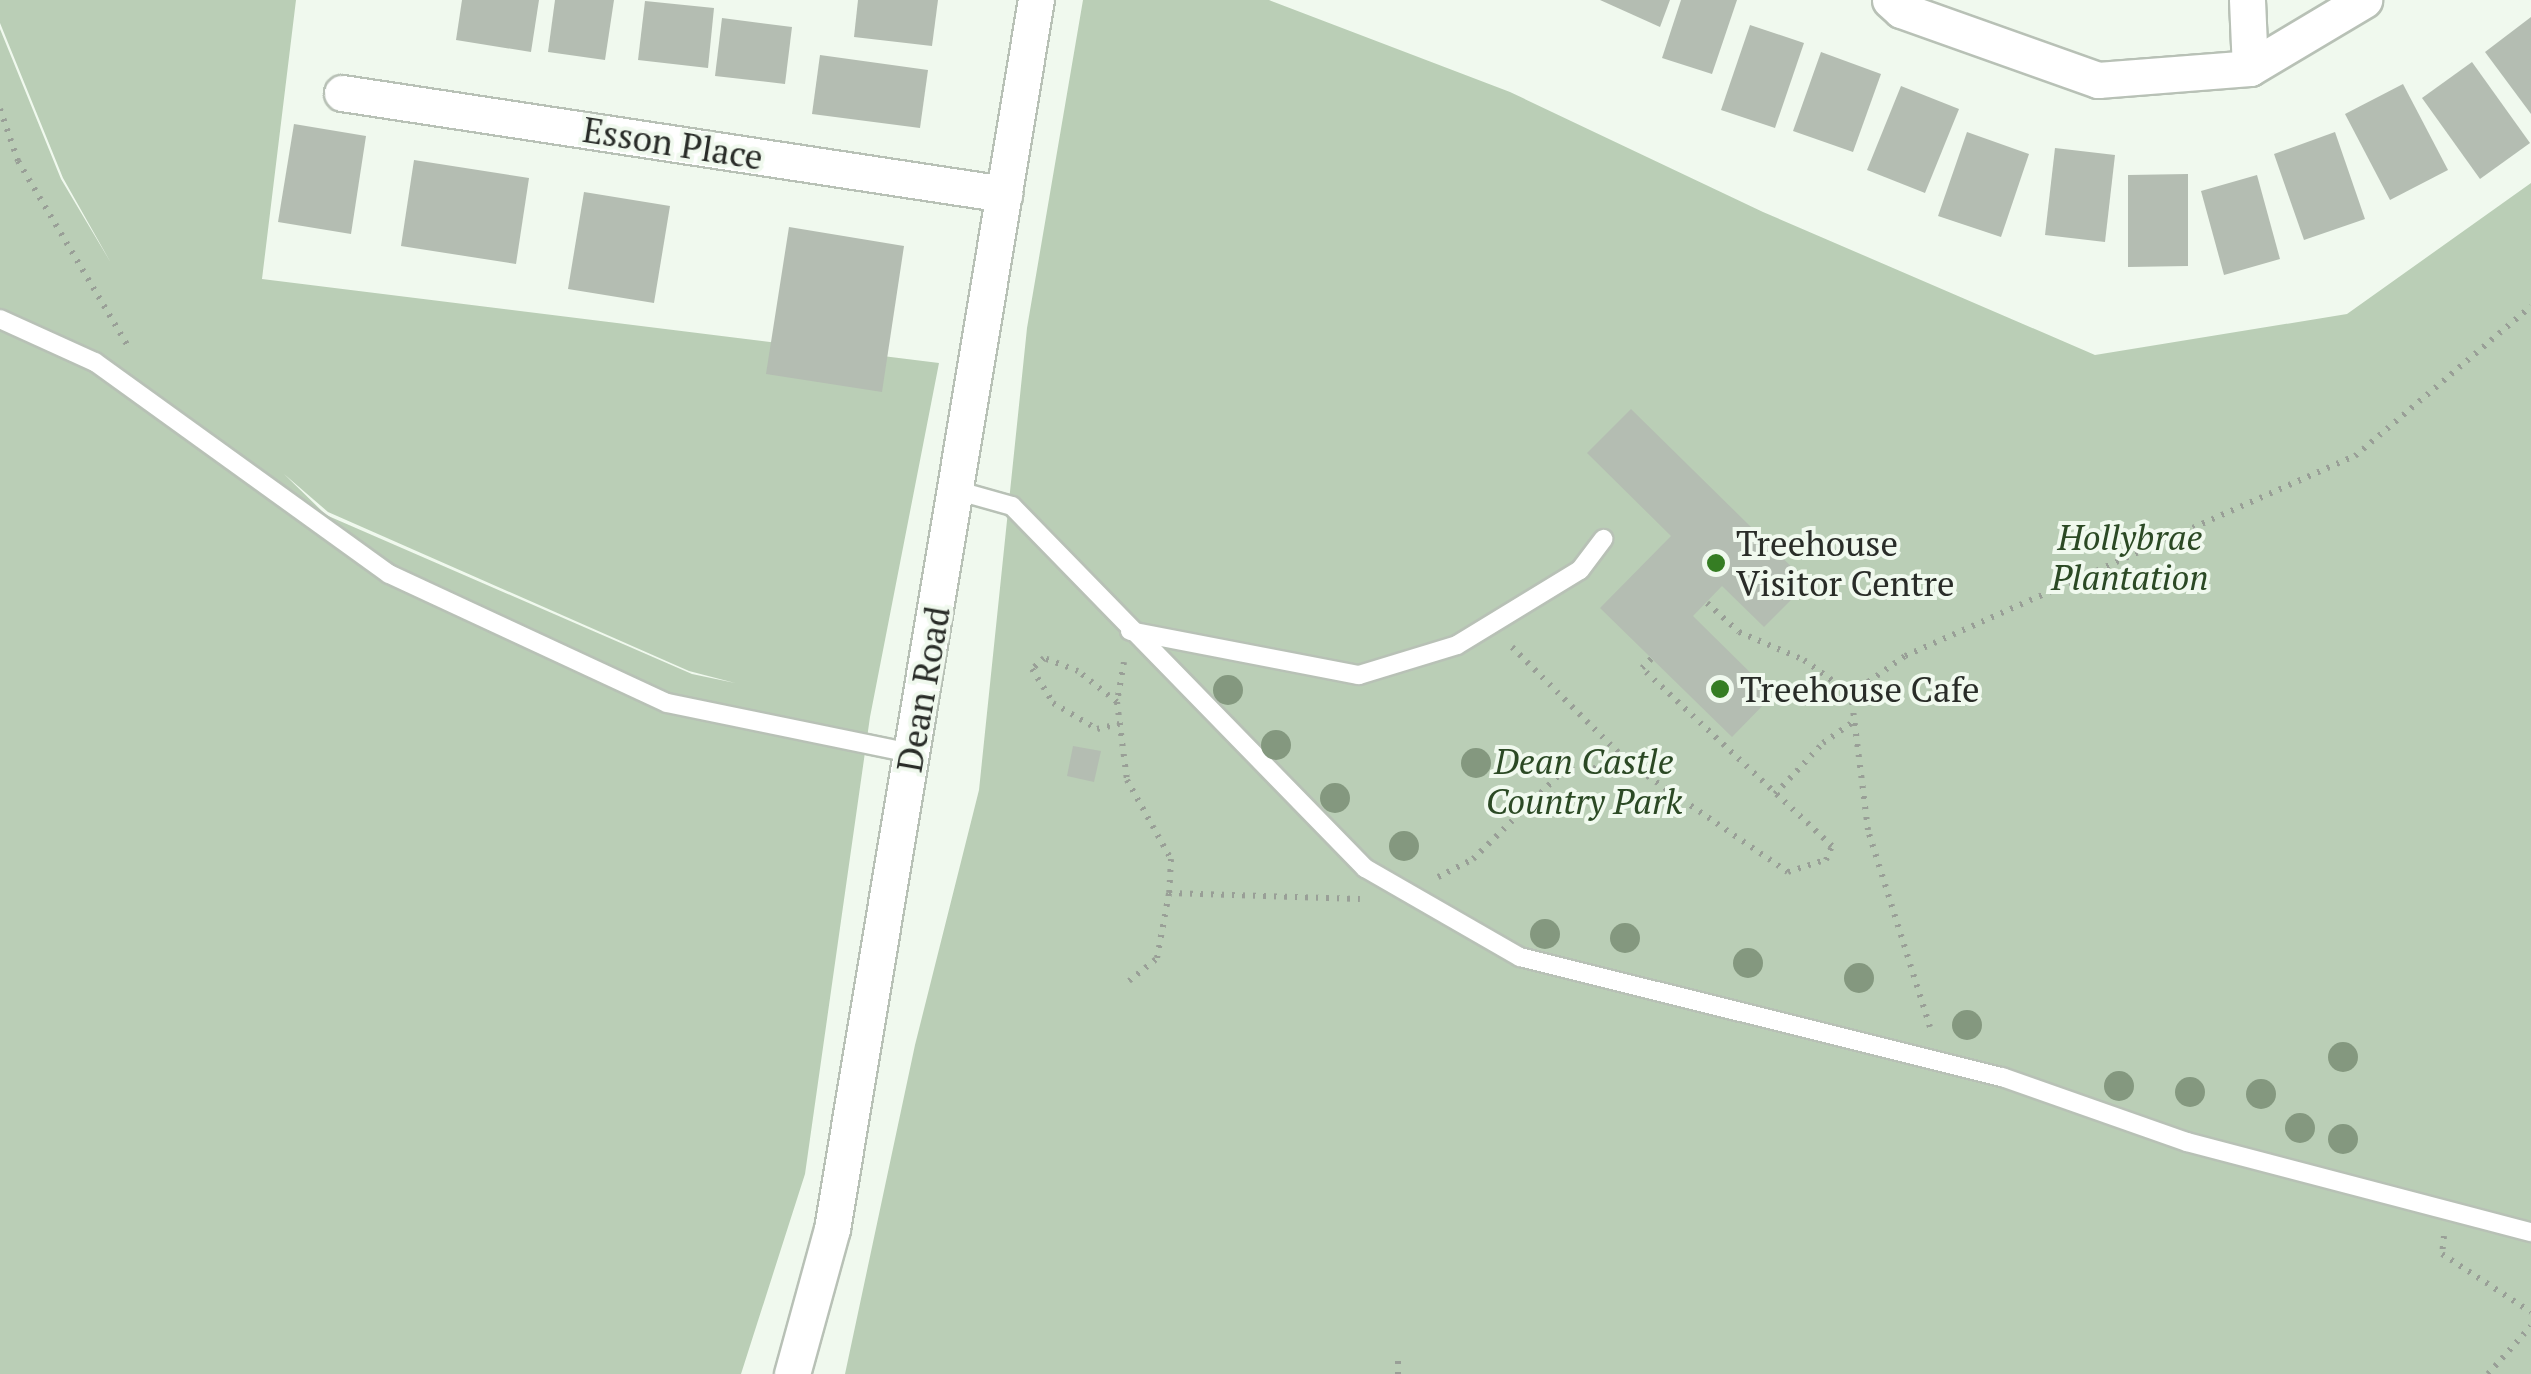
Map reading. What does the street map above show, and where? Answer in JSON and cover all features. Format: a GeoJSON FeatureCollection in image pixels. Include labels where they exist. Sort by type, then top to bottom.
{"type":"FeatureCollection","features":[{"type":"Feature","properties":{"kind":"street","name":"Dean Road"},"geometry":{"type":"LineString","coordinates":[[792,1374],[832,1229],[959,490],[1036,0]]}},
{"type":"Feature","properties":{"kind":"street"},"geometry":{"type":"LineString","coordinates":[[1890,0],[1902,10],[2098,80],[2250,68],[2364,0]]}},
{"type":"Feature","properties":{"kind":"street"},"geometry":{"type":"LineString","coordinates":[[2246,0],[2250,68]]}},
{"type":"Feature","properties":{"kind":"street","name":"Esson Place"},"geometry":{"type":"LineString","coordinates":[[342,93],[1004,194]]}},
{"type":"Feature","properties":{"kind":"lane"},"geometry":{"type":"LineString","coordinates":[[0,320],[95,362],[389,574],[667,703],[911,753]]}},
{"type":"Feature","properties":{"kind":"lane"},"geometry":{"type":"LineString","coordinates":[[959,490],[1012,506],[1364,868],[1520,957],[1940,1060],[2187,1142],[2447,1205],[2531,1232]]}},
{"type":"Feature","properties":{"kind":"lane"},"geometry":{"type":"LineString","coordinates":[[1130,631],[1359,675],[1457,645],[1580,570],[1603,539]]}},
{"type":"Feature","properties":{"kind":"path"},"geometry":{"type":"LineString","coordinates":[[0,110],[18,161],[132,352]]}},
{"type":"Feature","properties":{"kind":"path"},"geometry":{"type":"LineString","coordinates":[[1851,694],[1906,656],[2355,456],[2531,306]]}},
{"type":"Feature","properties":{"kind":"path"},"geometry":{"type":"LineString","coordinates":[[1706,602],[1739,632],[1804,660],[1851,694],[1868,830],[1940,1060]]}},
{"type":"Feature","properties":{"kind":"path"},"geometry":{"type":"LineString","coordinates":[[1489,625],[1630,764],[1788,872],[1826,860],[1832,846],[1642,668],[1652,658]]}},
{"type":"Feature","properties":{"kind":"path"},"geometry":{"type":"LineString","coordinates":[[1119,724],[1097,729],[1053,703],[1032,669],[1044,658],[1078,671],[1117,702],[1127,780],[1171,859],[1157,958],[1129,980]]}},
{"type":"Feature","properties":{"kind":"path"},"geometry":{"type":"LineString","coordinates":[[1776,794],[1822,743],[1854,721]]}},
{"type":"Feature","properties":{"kind":"path"},"geometry":{"type":"LineString","coordinates":[[1169,893],[1338,901],[1407,892],[1473,859],[1562,772],[1630,764]]}},
{"type":"Feature","properties":{"kind":"path"},"geometry":{"type":"LineString","coordinates":[[2447,1205],[2442,1254],[2531,1312]]}},
{"type":"Feature","properties":{"kind":"path"},"geometry":{"type":"LineString","coordinates":[[2488,1374],[2516,1348],[2531,1326]]}},
{"type":"Feature","properties":{"kind":"path"},"geometry":{"type":"LineString","coordinates":[[1398,1359],[1398,1374]]}},
{"type":"Feature","properties":{"kind":"green space"},"geometry":{"type":"Polygon","coordinates":[[[0,0],[296,0],[262,279],[939,363],[870,717],[805,1174],[741,1374],[0,1374],[0,29],[61,179],[111,263],[63,178],[0,23],[0,0]],[[284,474],[326,515],[692,674],[735,683],[689,671],[328,512],[284,474]]]}},
{"type":"Feature","properties":{"kind":"green space","name":"Dean Castle Country Park"},"geometry":{"type":"Polygon","coordinates":[[[1083,0],[1269,0],[1510,92],[1763,212],[2095,355],[2347,314],[2531,183],[2531,1374],[845,1374],[915,1045],[979,790],[1027,328],[1083,0]]]}},
{"type":"Feature","properties":{"kind":"building"},"geometry":{"type":"Polygon","coordinates":[[[462,0],[539,0],[531,52],[456,40],[462,0]]]}},
{"type":"Feature","properties":{"kind":"building"},"geometry":{"type":"Polygon","coordinates":[[[555,0],[614,0],[605,60],[548,52],[555,0]]]}},
{"type":"Feature","properties":{"kind":"building"},"geometry":{"type":"Polygon","coordinates":[[[858,0],[938,0],[932,46],[854,37],[858,0]]]}},
{"type":"Feature","properties":{"kind":"building"},"geometry":{"type":"Polygon","coordinates":[[[1600,0],[1670,0],[1660,27],[1600,0]]]}},
{"type":"Feature","properties":{"kind":"building"},"geometry":{"type":"Polygon","coordinates":[[[1681,0],[1737,0],[1712,74],[1662,58],[1681,0]]]}},
{"type":"Feature","properties":{"kind":"building"},"geometry":{"type":"Polygon","coordinates":[[[645,1],[714,8],[708,68],[638,60],[645,1]]]}},
{"type":"Feature","properties":{"kind":"building"},"geometry":{"type":"Polygon","coordinates":[[[2531,17],[2531,114],[2485,52],[2531,17]]]}},
{"type":"Feature","properties":{"kind":"building"},"geometry":{"type":"Polygon","coordinates":[[[722,18],[792,27],[785,84],[715,76],[722,18]]]}},
{"type":"Feature","properties":{"kind":"building"},"geometry":{"type":"Polygon","coordinates":[[[1750,25],[1804,43],[1775,128],[1721,110],[1750,25]]]}},
{"type":"Feature","properties":{"kind":"building"},"geometry":{"type":"Polygon","coordinates":[[[1821,52],[1881,74],[1853,152],[1793,131],[1821,52]]]}},
{"type":"Feature","properties":{"kind":"building"},"geometry":{"type":"Polygon","coordinates":[[[820,55],[928,70],[920,128],[812,114],[820,55]]]}},
{"type":"Feature","properties":{"kind":"building"},"geometry":{"type":"Polygon","coordinates":[[[2472,62],[2530,143],[2480,179],[2422,98],[2472,62]]]}},
{"type":"Feature","properties":{"kind":"building"},"geometry":{"type":"Polygon","coordinates":[[[2403,84],[2448,170],[2390,200],[2345,114],[2403,84]]]}},
{"type":"Feature","properties":{"kind":"building"},"geometry":{"type":"Polygon","coordinates":[[[1901,86],[1959,109],[1925,193],[1867,170],[1901,86]]]}},
{"type":"Feature","properties":{"kind":"building"},"geometry":{"type":"Polygon","coordinates":[[[294,124],[366,136],[351,234],[278,222],[294,124]]]}},
{"type":"Feature","properties":{"kind":"building"},"geometry":{"type":"Polygon","coordinates":[[[1967,132],[2029,154],[2001,237],[1938,216],[1967,132]]]}},
{"type":"Feature","properties":{"kind":"building"},"geometry":{"type":"Polygon","coordinates":[[[2335,132],[2365,219],[2304,240],[2274,154],[2335,132]]]}},
{"type":"Feature","properties":{"kind":"building"},"geometry":{"type":"Polygon","coordinates":[[[2055,148],[2115,155],[2105,242],[2045,235],[2055,148]]]}},
{"type":"Feature","properties":{"kind":"building"},"geometry":{"type":"Polygon","coordinates":[[[414,160],[529,178],[516,264],[401,246],[414,160]]]}},
{"type":"Feature","properties":{"kind":"building"},"geometry":{"type":"Polygon","coordinates":[[[2188,174],[2188,266],[2128,267],[2128,175],[2188,174]]]}},
{"type":"Feature","properties":{"kind":"building"},"geometry":{"type":"Polygon","coordinates":[[[2257,175],[2280,259],[2224,275],[2201,191],[2257,175]]]}},
{"type":"Feature","properties":{"kind":"building"},"geometry":{"type":"Polygon","coordinates":[[[584,192],[670,206],[654,303],[568,289],[584,192]]]}},
{"type":"Feature","properties":{"kind":"building"},"geometry":{"type":"Polygon","coordinates":[[[789,227],[904,246],[882,392],[766,374],[789,227]]]}},
{"type":"Feature","properties":{"kind":"building","name":"Treehouse Visitor Centre"},"geometry":{"type":"Polygon","coordinates":[[[1631,409],[1808,583],[1764,627],[1722,586],[1693,616],[1773,695],[1732,737],[1600,608],[1671,536],[1587,453],[1631,409]]]}},
{"type":"Feature","properties":{"kind":"building"},"geometry":{"type":"Polygon","coordinates":[[[1073,746],[1101,751],[1094,782],[1067,776],[1073,746]]]}},
{"type":"Feature","properties":{"kind":"place","name":"Treehouse Visitor Centre"},"geometry":{"type":"Point","coordinates":[1716,563]}},
{"type":"Feature","properties":{"kind":"place","name":"Treehouse Cafe"},"geometry":{"type":"Point","coordinates":[1720,689]}},
{"type":"Feature","properties":{"kind":"park label","name":"Hollybrae Plantation"},"geometry":{"type":"Point","coordinates":[2130,557]}}]}
